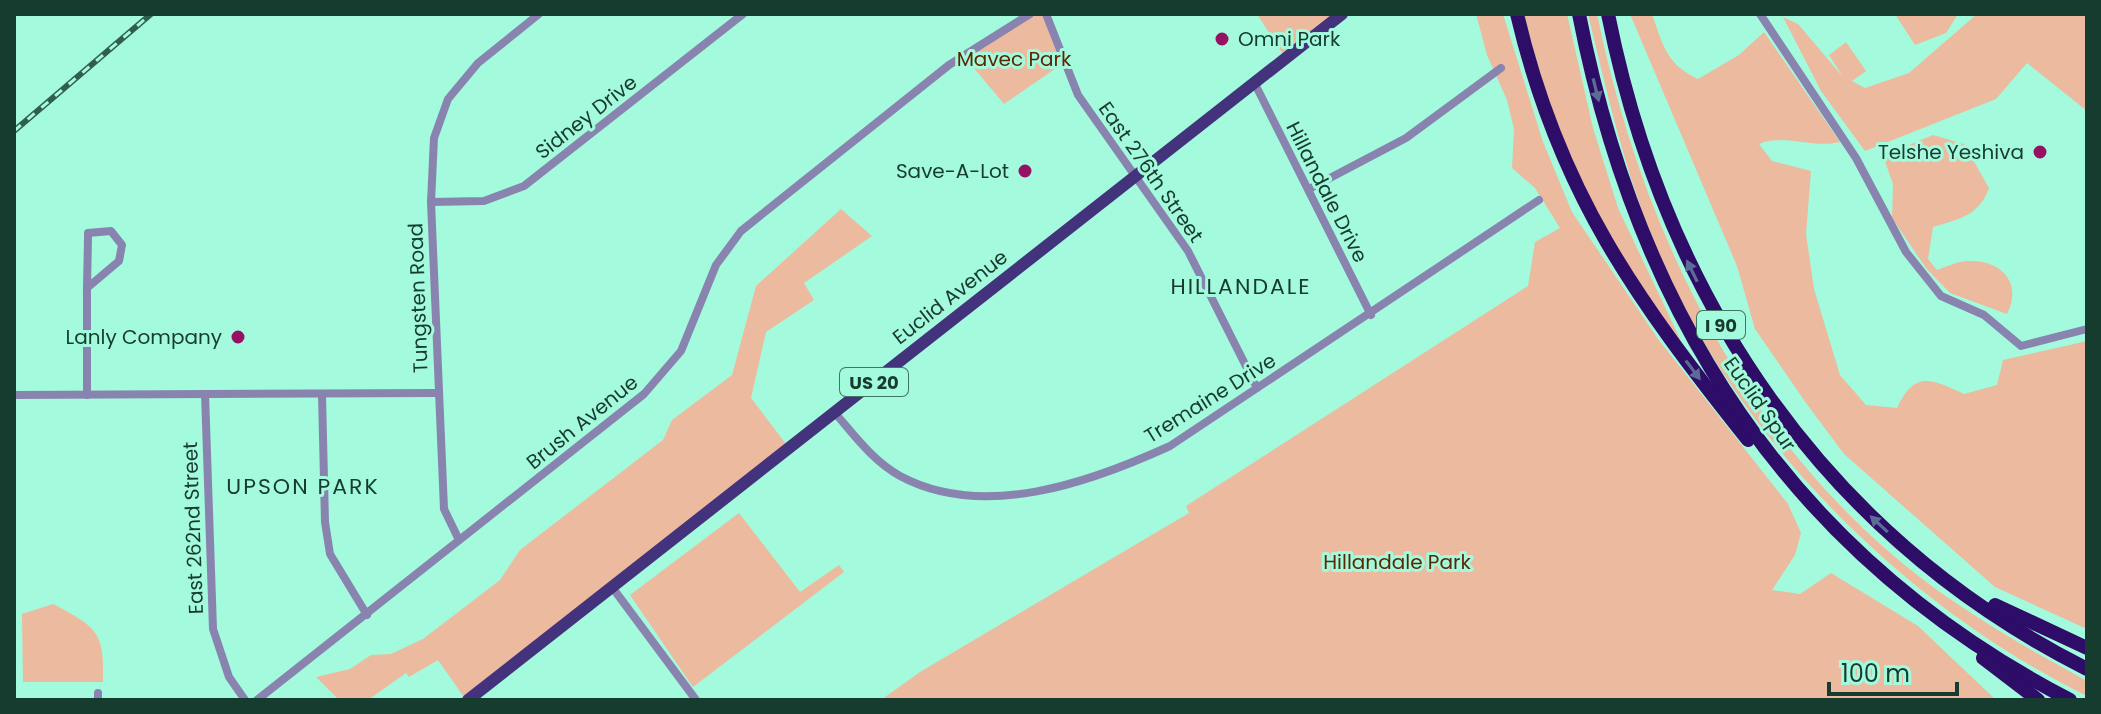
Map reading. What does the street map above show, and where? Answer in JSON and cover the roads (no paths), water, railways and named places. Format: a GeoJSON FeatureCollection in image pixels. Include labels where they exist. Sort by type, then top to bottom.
{"type":"FeatureCollection","features":[{"type":"Feature","properties":{"kind":"highway"},"geometry":{"type":"LineString","coordinates":[[1517,14],[1554,137],[1612,256],[1651,314],[1748,440],[1789,478]]}},
{"type":"Feature","properties":{"kind":"highway","name":"Euclid Spur"},"geometry":{"type":"LineString","coordinates":[[1579,14],[1614,156],[1657,271],[1717,381],[1789,478],[1854,547],[1925,608],[2002,662],[2070,700]]}},
{"type":"Feature","properties":{"kind":"highway","name":"Euclid Spur"},"geometry":{"type":"LineString","coordinates":[[1608,14],[1650,172],[1673,231],[1715,316],[1765,395],[1804,445],[1868,514],[1938,575],[2014,628],[2087,669]]}},
{"type":"Feature","properties":{"kind":"highway"},"geometry":{"type":"LineString","coordinates":[[1938,575],[2027,623],[2087,648]]}},
{"type":"Feature","properties":{"kind":"highway"},"geometry":{"type":"LineString","coordinates":[[1925,608],[1995,669],[2038,700]]}},
{"type":"Feature","properties":{"kind":"main road","name":"Euclid Avenue"},"geometry":{"type":"LineString","coordinates":[[468,700],[1342,14]]}},
{"type":"Feature","properties":{"kind":"street","name":"Tungsten Road"},"geometry":{"type":"LineString","coordinates":[[14,395],[437,393],[431,202],[434,138],[448,99],[478,63],[539,14]]}},
{"type":"Feature","properties":{"kind":"street","name":"Sidney Drive"},"geometry":{"type":"LineString","coordinates":[[431,202],[484,201],[524,186],[743,14]]}},
{"type":"Feature","properties":{"kind":"street","name":"Brush Avenue"},"geometry":{"type":"LineString","coordinates":[[257,700],[633,403],[659,378],[688,337],[710,279],[725,251],[760,212],[949,65],[1030,14]]}},
{"type":"Feature","properties":{"kind":"street","name":"East 276th Street"},"geometry":{"type":"LineString","coordinates":[[1046,14],[1078,95],[1188,251],[1257,388]]}},
{"type":"Feature","properties":{"kind":"street"},"geometry":{"type":"LineString","coordinates":[[1760,14],[1856,158],[1906,252],[1941,296],[1984,315],[2021,346],[2087,329]]}},
{"type":"Feature","properties":{"kind":"street"},"geometry":{"type":"LineString","coordinates":[[1309,189],[1406,138],[1501,68]]}},
{"type":"Feature","properties":{"kind":"street","name":"Hillandale Drive"},"geometry":{"type":"LineString","coordinates":[[1255,84],[1371,315]]}},
{"type":"Feature","properties":{"kind":"street","name":"Tremaine Drive"},"geometry":{"type":"LineString","coordinates":[[835,413],[874,458],[901,476],[955,492],[1016,493],[1070,485],[1122,468],[1170,446],[1371,315],[1539,200]]}},
{"type":"Feature","properties":{"kind":"street"},"geometry":{"type":"LineString","coordinates":[[87,288],[119,261],[122,245],[111,231],[88,233],[87,288],[87,395]]}},
{"type":"Feature","properties":{"kind":"street"},"geometry":{"type":"LineString","coordinates":[[437,393],[444,509],[459,540]]}},
{"type":"Feature","properties":{"kind":"street","name":"East 262nd Street"},"geometry":{"type":"LineString","coordinates":[[205,394],[213,629],[229,677],[245,700]]}},
{"type":"Feature","properties":{"kind":"street"},"geometry":{"type":"LineString","coordinates":[[322,395],[325,522],[330,554],[367,615]]}},
{"type":"Feature","properties":{"kind":"street"},"geometry":{"type":"LineString","coordinates":[[612,587],[696,700]]}},
{"type":"Feature","properties":{"kind":"railway"},"geometry":{"type":"LineString","coordinates":[[14,131],[151,14]]}},
{"type":"Feature","properties":{"kind":"place","name":"Omni Park"},"geometry":{"type":"Point","coordinates":[1222,39]}},
{"type":"Feature","properties":{"kind":"place","name":"Telshe Yeshiva"},"geometry":{"type":"Point","coordinates":[2040,152]}},
{"type":"Feature","properties":{"kind":"place","name":"Save-A-Lot"},"geometry":{"type":"Point","coordinates":[1025,171]}},
{"type":"Feature","properties":{"kind":"place","name":"Lanly Company"},"geometry":{"type":"Point","coordinates":[238,337]}},
{"type":"Feature","properties":{"kind":"district","name":"HILLANDALE"},"geometry":{"type":"Point","coordinates":[1241,286]}},
{"type":"Feature","properties":{"kind":"district","name":"UPSON PARK"},"geometry":{"type":"Point","coordinates":[303,486]}},
{"type":"Feature","properties":{"kind":"park label","name":"Mavec Park"},"geometry":{"type":"Point","coordinates":[1014,59]}},
{"type":"Feature","properties":{"kind":"park label","name":"Hillandale Park"},"geometry":{"type":"Point","coordinates":[1397,562]}}]}
